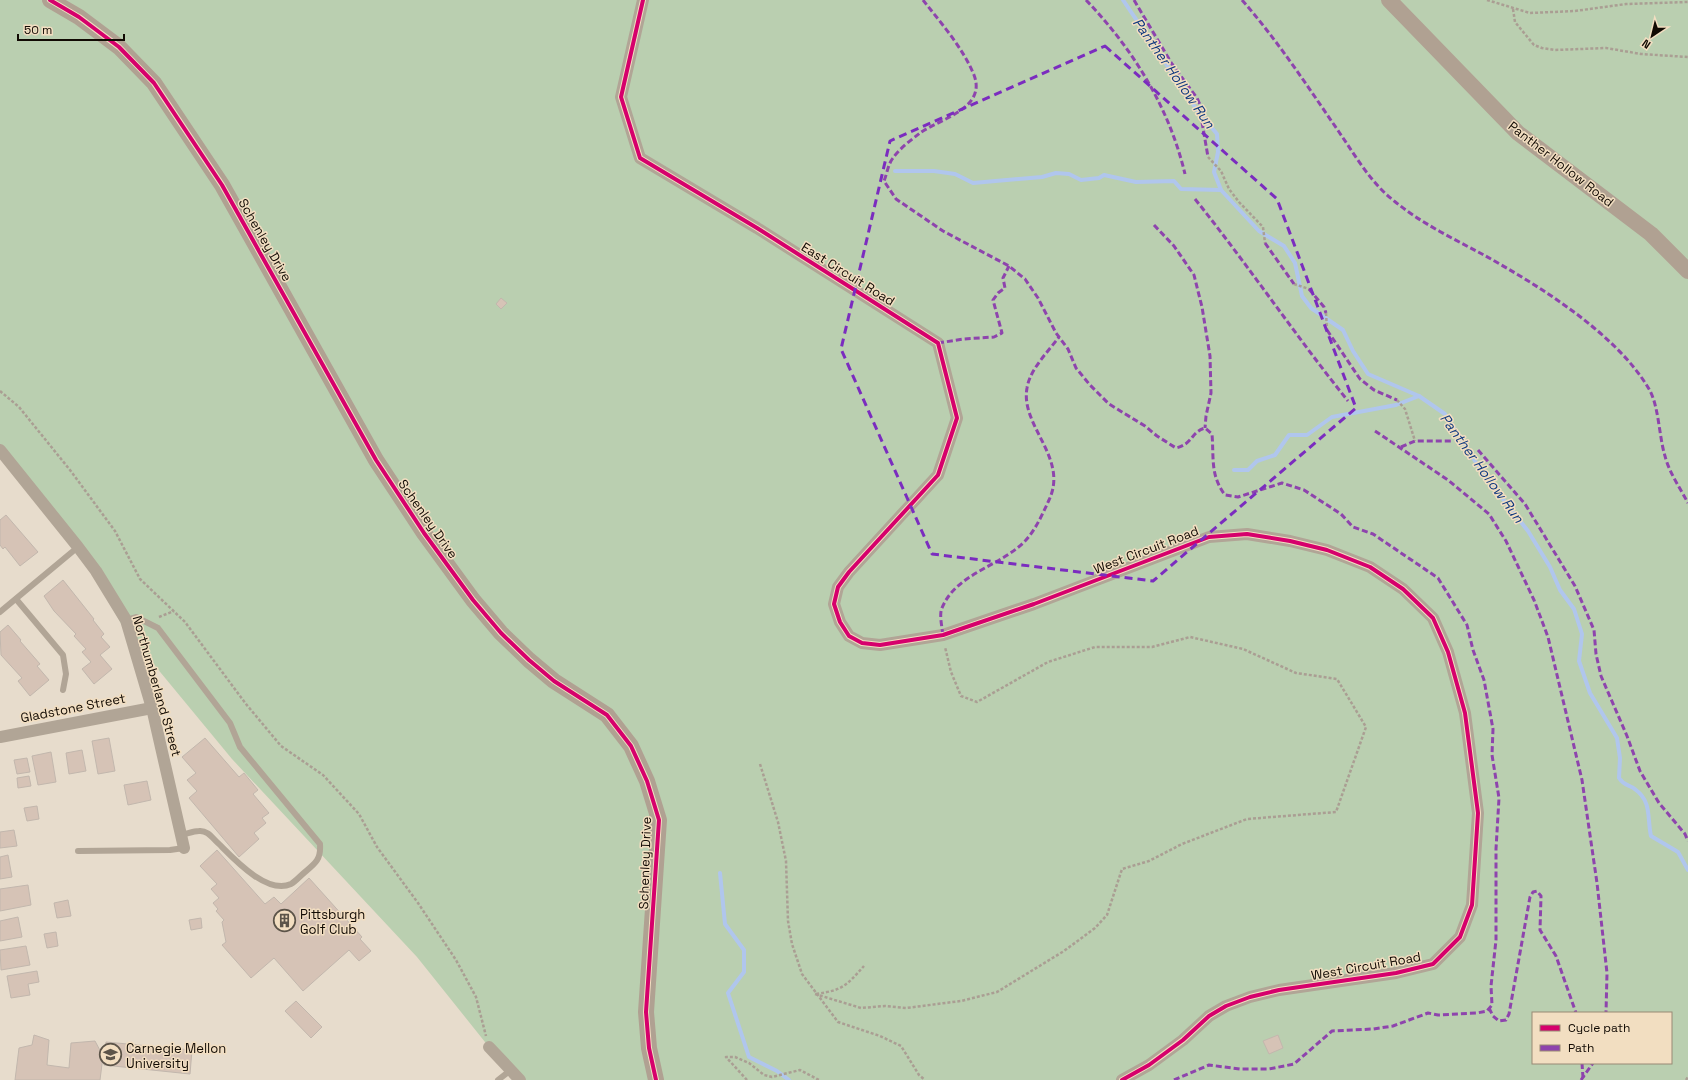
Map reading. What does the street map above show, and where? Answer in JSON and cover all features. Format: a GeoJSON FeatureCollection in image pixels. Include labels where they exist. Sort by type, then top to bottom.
{"type":"FeatureCollection","features":[{"type":"Feature","properties":{"kind":"street","name":"Schenley Drive"},"geometry":{"type":"LineString","coordinates":[[50,0],[79,17],[119,47],[154,83],[222,185],[376,460],[424,533],[473,600],[501,634],[528,660],[554,681],[607,715],[631,746],[647,781],[658,820],[646,1012],[649,1048],[656,1080]]}},
{"type":"Feature","properties":{"kind":"street","name":"East Circuit Road"},"geometry":{"type":"LineString","coordinates":[[643,0],[621,97],[640,158],[764,232],[938,343],[958,418],[938,476],[849,572],[838,587]]}},
{"type":"Feature","properties":{"kind":"street","name":"Panther Hollow Road"},"geometry":{"type":"LineString","coordinates":[[1388,0],[1518,133],[1651,234],[1688,270]]}},
{"type":"Feature","properties":{"kind":"street","name":"Northumberland Street"},"geometry":{"type":"LineString","coordinates":[[0,450],[96,571],[126,620],[152,708],[184,848]]}},
{"type":"Feature","properties":{"kind":"street","name":"West Circuit Road"},"geometry":{"type":"LineString","coordinates":[[838,587],[834,604],[840,622],[849,636],[862,643],[880,645],[900,643],[943,635],[1034,604],[1209,537],[1247,534],[1290,541],[1327,550],[1370,567],[1403,589],[1432,618],[1448,652],[1465,713],[1478,813],[1472,905],[1460,937],[1433,964],[1396,973],[1279,990],[1250,997],[1226,1006],[1209,1016],[1183,1040],[1149,1065],[1122,1080]]}},
{"type":"Feature","properties":{"kind":"street","name":"Gladstone Street"},"geometry":{"type":"LineString","coordinates":[[0,737],[152,708]]}},
{"type":"Feature","properties":{"kind":"street"},"geometry":{"type":"LineString","coordinates":[[489,1047],[512,1069],[520,1080]]}},
{"type":"Feature","properties":{"kind":"lane"},"geometry":{"type":"LineString","coordinates":[[0,612],[78,548]]}},
{"type":"Feature","properties":{"kind":"lane"},"geometry":{"type":"LineString","coordinates":[[16,599],[63,655],[66,674],[63,690]]}},
{"type":"Feature","properties":{"kind":"lane"},"geometry":{"type":"LineString","coordinates":[[126,620],[136,617],[158,628],[230,723],[240,747],[320,844],[321,854],[317,862],[291,884],[281,886],[269,884],[258,879],[207,833],[199,830],[181,835]]}},
{"type":"Feature","properties":{"kind":"lane"},"geometry":{"type":"LineString","coordinates":[[78,851],[170,850],[184,848]]}},
{"type":"Feature","properties":{"kind":"lane"},"geometry":{"type":"LineString","coordinates":[[498,1080],[512,1069]]}},
{"type":"Feature","properties":{"kind":"path"},"geometry":{"type":"LineString","coordinates":[[1487,0],[1530,14],[1552,13],[1626,4],[1688,2]]}},
{"type":"Feature","properties":{"kind":"path"},"geometry":{"type":"LineString","coordinates":[[1513,9],[1515,22],[1534,45],[1542,48],[1556,50],[1606,48],[1641,54],[1688,57]]}},
{"type":"Feature","properties":{"kind":"path"},"geometry":{"type":"LineString","coordinates":[[1202,109],[1202,122]]}},
{"type":"Feature","properties":{"kind":"path"},"geometry":{"type":"LineString","coordinates":[[1208,157],[1221,171],[1229,189],[1239,202],[1263,227],[1265,242]]}},
{"type":"Feature","properties":{"kind":"path"},"geometry":{"type":"LineString","coordinates":[[1294,284],[1309,289]]}},
{"type":"Feature","properties":{"kind":"path"},"geometry":{"type":"LineString","coordinates":[[1326,313],[1327,330]]}},
{"type":"Feature","properties":{"kind":"path"},"geometry":{"type":"LineString","coordinates":[[0,391],[19,407],[70,470],[116,531],[140,578],[186,622],[246,704],[281,746],[322,775],[359,814],[377,847],[418,902],[456,960],[476,997],[489,1047]]}},
{"type":"Feature","properties":{"kind":"path"},"geometry":{"type":"LineString","coordinates":[[1397,400],[1405,409],[1415,441]]}},
{"type":"Feature","properties":{"kind":"path"},"geometry":{"type":"LineString","coordinates":[[147,622],[174,611]]}},
{"type":"Feature","properties":{"kind":"path"},"geometry":{"type":"LineString","coordinates":[[815,994],[861,1008],[885,1006],[906,1008],[961,1001],[997,992],[1064,951],[1095,928],[1107,915],[1122,869],[1149,861],[1182,844],[1247,818],[1336,812],[1366,727],[1337,679],[1296,673],[1243,650],[1190,637],[1152,647],[1095,647],[1048,662],[978,702],[961,696],[951,672],[943,635]]}},
{"type":"Feature","properties":{"kind":"path"},"geometry":{"type":"LineString","coordinates":[[760,764],[778,822],[786,861],[788,921],[792,944],[802,974],[815,994],[838,1022],[880,1036],[900,1046],[919,1075],[925,1080]]}},
{"type":"Feature","properties":{"kind":"path"},"geometry":{"type":"LineString","coordinates":[[815,994],[831,992],[846,986],[864,966]]}},
{"type":"Feature","properties":{"kind":"path"},"geometry":{"type":"LineString","coordinates":[[747,1080],[726,1057],[735,1057],[749,1062],[764,1075],[772,1077],[800,1070],[819,1080]]}},
{"type":"Feature","properties":{"kind":"highlighted area"},"geometry":{"type":"Polygon","coordinates":[[[1105,46],[1277,199],[1356,408],[1153,581],[932,554],[841,349],[890,141],[1105,46]]]}},
{"type":"Feature","properties":{"kind":"green space"},"geometry":{"type":"Polygon","coordinates":[[[0,0],[1688,0],[1688,1080],[520,1080],[489,1047],[417,957],[232,759],[123,627],[78,547],[0,450],[0,0]]]}},
{"type":"Feature","properties":{"kind":"building"},"geometry":{"type":"Polygon","coordinates":[[[501,298],[507,303],[501,309],[496,304],[501,298]]]}},
{"type":"Feature","properties":{"kind":"building"},"geometry":{"type":"Polygon","coordinates":[[[6,515],[38,552],[20,566],[5,547],[3,549],[0,545],[0,520],[6,515]]]}},
{"type":"Feature","properties":{"kind":"building"},"geometry":{"type":"Polygon","coordinates":[[[63,580],[94,619],[93,620],[104,634],[101,637],[110,647],[100,655],[112,669],[94,684],[82,669],[91,662],[82,652],[86,649],[74,636],[76,634],[54,611],[44,596],[63,580]]]}},
{"type":"Feature","properties":{"kind":"building"},"geometry":{"type":"Polygon","coordinates":[[[8,625],[40,664],[37,666],[49,680],[30,696],[18,681],[22,678],[1,655],[0,632],[8,625]]]}},
{"type":"Feature","properties":{"kind":"building"},"geometry":{"type":"Polygon","coordinates":[[[109,738],[115,771],[98,774],[92,741],[109,738]]]}},
{"type":"Feature","properties":{"kind":"building"},"geometry":{"type":"Polygon","coordinates":[[[205,738],[239,777],[244,773],[258,790],[253,794],[269,813],[262,818],[266,823],[254,833],[259,839],[239,857],[189,798],[197,791],[187,780],[196,773],[182,757],[205,738]]]}},
{"type":"Feature","properties":{"kind":"building"},"geometry":{"type":"Polygon","coordinates":[[[82,750],[86,771],[69,774],[66,753],[82,750]]]}},
{"type":"Feature","properties":{"kind":"building"},"geometry":{"type":"Polygon","coordinates":[[[51,752],[56,782],[38,785],[32,756],[51,752]]]}},
{"type":"Feature","properties":{"kind":"building"},"geometry":{"type":"Polygon","coordinates":[[[27,758],[30,772],[17,774],[14,760],[27,758]]]}},
{"type":"Feature","properties":{"kind":"building"},"geometry":{"type":"Polygon","coordinates":[[[29,776],[31,786],[18,788],[17,778],[29,776]]]}},
{"type":"Feature","properties":{"kind":"building"},"geometry":{"type":"Polygon","coordinates":[[[147,781],[151,800],[128,805],[124,785],[147,781]]]}},
{"type":"Feature","properties":{"kind":"building"},"geometry":{"type":"Polygon","coordinates":[[[37,806],[39,819],[27,821],[24,808],[37,806]]]}},
{"type":"Feature","properties":{"kind":"building"},"geometry":{"type":"Polygon","coordinates":[[[14,830],[17,846],[0,848],[0,832],[14,830]]]}},
{"type":"Feature","properties":{"kind":"building","name":"Pittsburgh Golf Club"},"geometry":{"type":"Polygon","coordinates":[[[217,850],[265,904],[274,897],[281,904],[309,878],[362,937],[360,939],[371,951],[359,961],[349,950],[303,991],[274,958],[251,978],[222,945],[226,942],[222,922],[224,920],[216,911],[218,909],[213,903],[219,898],[211,889],[217,884],[200,866],[217,850]]]}},
{"type":"Feature","properties":{"kind":"building"},"geometry":{"type":"Polygon","coordinates":[[[8,855],[12,877],[0,879],[0,857],[8,855]]]}},
{"type":"Feature","properties":{"kind":"building"},"geometry":{"type":"Polygon","coordinates":[[[28,885],[31,905],[0,911],[0,889],[28,885]]]}},
{"type":"Feature","properties":{"kind":"building"},"geometry":{"type":"Polygon","coordinates":[[[68,900],[71,916],[57,918],[54,903],[68,900]]]}},
{"type":"Feature","properties":{"kind":"building"},"geometry":{"type":"Polygon","coordinates":[[[18,917],[22,937],[0,941],[0,921],[18,917]]]}},
{"type":"Feature","properties":{"kind":"building"},"geometry":{"type":"Polygon","coordinates":[[[201,918],[202,928],[191,930],[189,920],[201,918]]]}},
{"type":"Feature","properties":{"kind":"building"},"geometry":{"type":"Polygon","coordinates":[[[56,932],[58,946],[47,948],[44,934],[56,932]]]}},
{"type":"Feature","properties":{"kind":"building"},"geometry":{"type":"Polygon","coordinates":[[[26,946],[30,965],[1,970],[0,950],[26,946]]]}},
{"type":"Feature","properties":{"kind":"building"},"geometry":{"type":"Polygon","coordinates":[[[37,971],[39,982],[28,984],[30,995],[11,998],[7,976],[37,971]]]}},
{"type":"Feature","properties":{"kind":"building"},"geometry":{"type":"Polygon","coordinates":[[[296,1001],[322,1027],[311,1038],[285,1011],[296,1001]]]}},
{"type":"Feature","properties":{"kind":"building"},"geometry":{"type":"Polygon","coordinates":[[[34,1035],[49,1040],[47,1065],[69,1068],[71,1043],[95,1041],[103,1056],[100,1080],[15,1080],[19,1048],[32,1045],[34,1035]]]}},
{"type":"Feature","properties":{"kind":"building"},"geometry":{"type":"Polygon","coordinates":[[[1278,1035],[1283,1048],[1269,1054],[1263,1041],[1278,1035]]]}},
{"type":"Feature","properties":{"kind":"building"},"geometry":{"type":"Polygon","coordinates":[[[106,1042],[192,1050],[190,1074],[104,1065],[106,1042]]]}},
{"type":"Feature","properties":{"kind":"waterway","name":"Panther Hollow Run"},"geometry":{"type":"LineString","coordinates":[[1123,0],[1197,110],[1217,134],[1218,152],[1214,172],[1221,190],[1259,231],[1284,246],[1295,263],[1302,296],[1311,308],[1343,330],[1353,351],[1368,374],[1419,396],[1445,414],[1484,475],[1528,531],[1550,567],[1560,590],[1574,609],[1582,634],[1579,661],[1590,693],[1617,738],[1620,758],[1619,778],[1623,783],[1634,788],[1645,800],[1651,836],[1678,852],[1688,870]]}},
{"type":"Feature","properties":{"kind":"waterway"},"geometry":{"type":"LineString","coordinates":[[895,171],[934,171],[955,174],[973,183],[1042,177],[1056,173],[1069,174],[1081,180],[1099,178],[1104,175],[1136,182],[1174,181],[1181,189],[1221,190]]}},
{"type":"Feature","properties":{"kind":"waterway"},"geometry":{"type":"LineString","coordinates":[[1234,470],[1248,470],[1257,461],[1275,455],[1289,435],[1307,435],[1332,417],[1396,405],[1419,396]]}},
{"type":"Feature","properties":{"kind":"waterway"},"geometry":{"type":"LineString","coordinates":[[720,873],[725,924],[744,950],[744,972],[728,993],[749,1057],[777,1071],[789,1080]]}},
{"type":"Feature","properties":{"kind":"marked path"},"geometry":{"type":"LineString","coordinates":[[923,0],[964,55],[974,75],[976,87],[974,96],[968,105],[959,112],[920,133],[902,148],[891,160],[884,181],[896,199],[943,231],[1009,266],[1025,279],[1038,298],[1056,333],[1068,349],[1076,368],[1109,404],[1145,426],[1157,436],[1176,448],[1186,444],[1197,432],[1205,428],[1212,434],[1215,473],[1220,488],[1225,495],[1238,497],[1282,483],[1304,490],[1341,514],[1353,527],[1373,534],[1438,578],[1467,625],[1473,650],[1484,680],[1493,729],[1492,755],[1499,798],[1496,849],[1496,940],[1491,986],[1492,1005],[1487,1011],[1477,1013],[1438,1015],[1428,1013],[1393,1026],[1373,1029],[1332,1031],[1294,1064],[1269,1069],[1240,1069],[1209,1065],[1174,1080]]}},
{"type":"Feature","properties":{"kind":"marked path"},"geometry":{"type":"LineString","coordinates":[[1086,0],[1119,38],[1147,80],[1169,125],[1185,174]]}},
{"type":"Feature","properties":{"kind":"marked path"},"geometry":{"type":"LineString","coordinates":[[1134,0],[1172,64],[1197,98],[1202,109]]}},
{"type":"Feature","properties":{"kind":"marked path"},"geometry":{"type":"LineString","coordinates":[[1242,0],[1304,81],[1363,168],[1385,193],[1425,223],[1504,266],[1574,312],[1617,349],[1635,368],[1652,396],[1667,462],[1688,503]]}},
{"type":"Feature","properties":{"kind":"marked path"},"geometry":{"type":"LineString","coordinates":[[1202,122],[1208,157]]}},
{"type":"Feature","properties":{"kind":"marked path"},"geometry":{"type":"LineString","coordinates":[[1195,199],[1348,401]]}},
{"type":"Feature","properties":{"kind":"marked path"},"geometry":{"type":"LineString","coordinates":[[1154,225],[1174,246],[1194,275],[1202,307],[1210,356],[1211,393],[1205,428]]}},
{"type":"Feature","properties":{"kind":"marked path"},"geometry":{"type":"LineString","coordinates":[[1265,243],[1294,284]]}},
{"type":"Feature","properties":{"kind":"marked path"},"geometry":{"type":"LineString","coordinates":[[938,343],[964,339],[994,337],[1002,333],[993,300],[998,293],[1005,288],[1003,278],[1009,266]]}},
{"type":"Feature","properties":{"kind":"marked path"},"geometry":{"type":"LineString","coordinates":[[1309,289],[1324,307],[1326,313]]}},
{"type":"Feature","properties":{"kind":"marked path"},"geometry":{"type":"LineString","coordinates":[[1327,330],[1360,379],[1374,390],[1397,400]]}},
{"type":"Feature","properties":{"kind":"marked path"},"geometry":{"type":"LineString","coordinates":[[943,635],[941,611],[949,596],[968,578],[1005,557],[1026,540],[1036,526],[1049,500],[1054,485],[1053,470],[1049,456],[1030,416],[1027,402],[1027,388],[1036,367],[1059,337]]}},
{"type":"Feature","properties":{"kind":"marked path"},"geometry":{"type":"LineString","coordinates":[[1375,431],[1448,480],[1489,514],[1506,541],[1534,600],[1548,637],[1582,780],[1597,883],[1607,973],[1606,1012]]}},
{"type":"Feature","properties":{"kind":"marked path"},"geometry":{"type":"LineString","coordinates":[[1401,447],[1415,441],[1453,441]]}},
{"type":"Feature","properties":{"kind":"marked path"},"geometry":{"type":"LineString","coordinates":[[1478,450],[1525,504],[1575,586],[1594,630],[1596,654],[1601,676],[1627,736],[1640,771],[1659,803],[1685,834],[1688,841]]}},
{"type":"Feature","properties":{"kind":"marked path"},"geometry":{"type":"LineString","coordinates":[[1489,1008],[1493,1016],[1499,1021],[1506,1020],[1509,1014],[1530,897],[1533,892],[1537,891],[1541,896],[1540,930],[1556,956],[1576,1012]]}},
{"type":"Feature","properties":{"kind":"marked path"},"geometry":{"type":"LineString","coordinates":[[1582,1064],[1583,1078]]}},
{"type":"Feature","properties":{"kind":"marked path"},"geometry":{"type":"LineString","coordinates":[[1581,1080],[1592,1064]]}},
{"type":"Feature","properties":{"kind":"cycle path"},"geometry":{"type":"LineString","coordinates":[[50,0],[79,17],[119,47],[154,83],[222,185],[376,460],[424,533],[473,600],[501,633],[529,660],[554,681],[607,715],[631,746],[647,781],[659,820],[646,1012],[649,1048],[656,1080]]}},
{"type":"Feature","properties":{"kind":"cycle path"},"geometry":{"type":"LineString","coordinates":[[643,0],[621,97],[640,158],[757,228],[938,343],[957,418],[938,475],[849,572],[838,587],[834,604],[840,622],[849,636],[862,643],[880,645],[943,635],[1034,604],[1209,537],[1247,534],[1290,541],[1327,550],[1370,567],[1403,589],[1433,618],[1448,652],[1465,713],[1478,813],[1472,905],[1460,937],[1433,964],[1396,973],[1279,990],[1250,997],[1226,1006],[1209,1016],[1183,1040],[1149,1065],[1122,1080]]}},
{"type":"Feature","properties":{"kind":"place","name":"Pittsburgh Golf Club"},"geometry":{"type":"Point","coordinates":[285,921]}},
{"type":"Feature","properties":{"kind":"place","name":"Carnegie Mellon University"},"geometry":{"type":"Point","coordinates":[110,1055]}}]}
